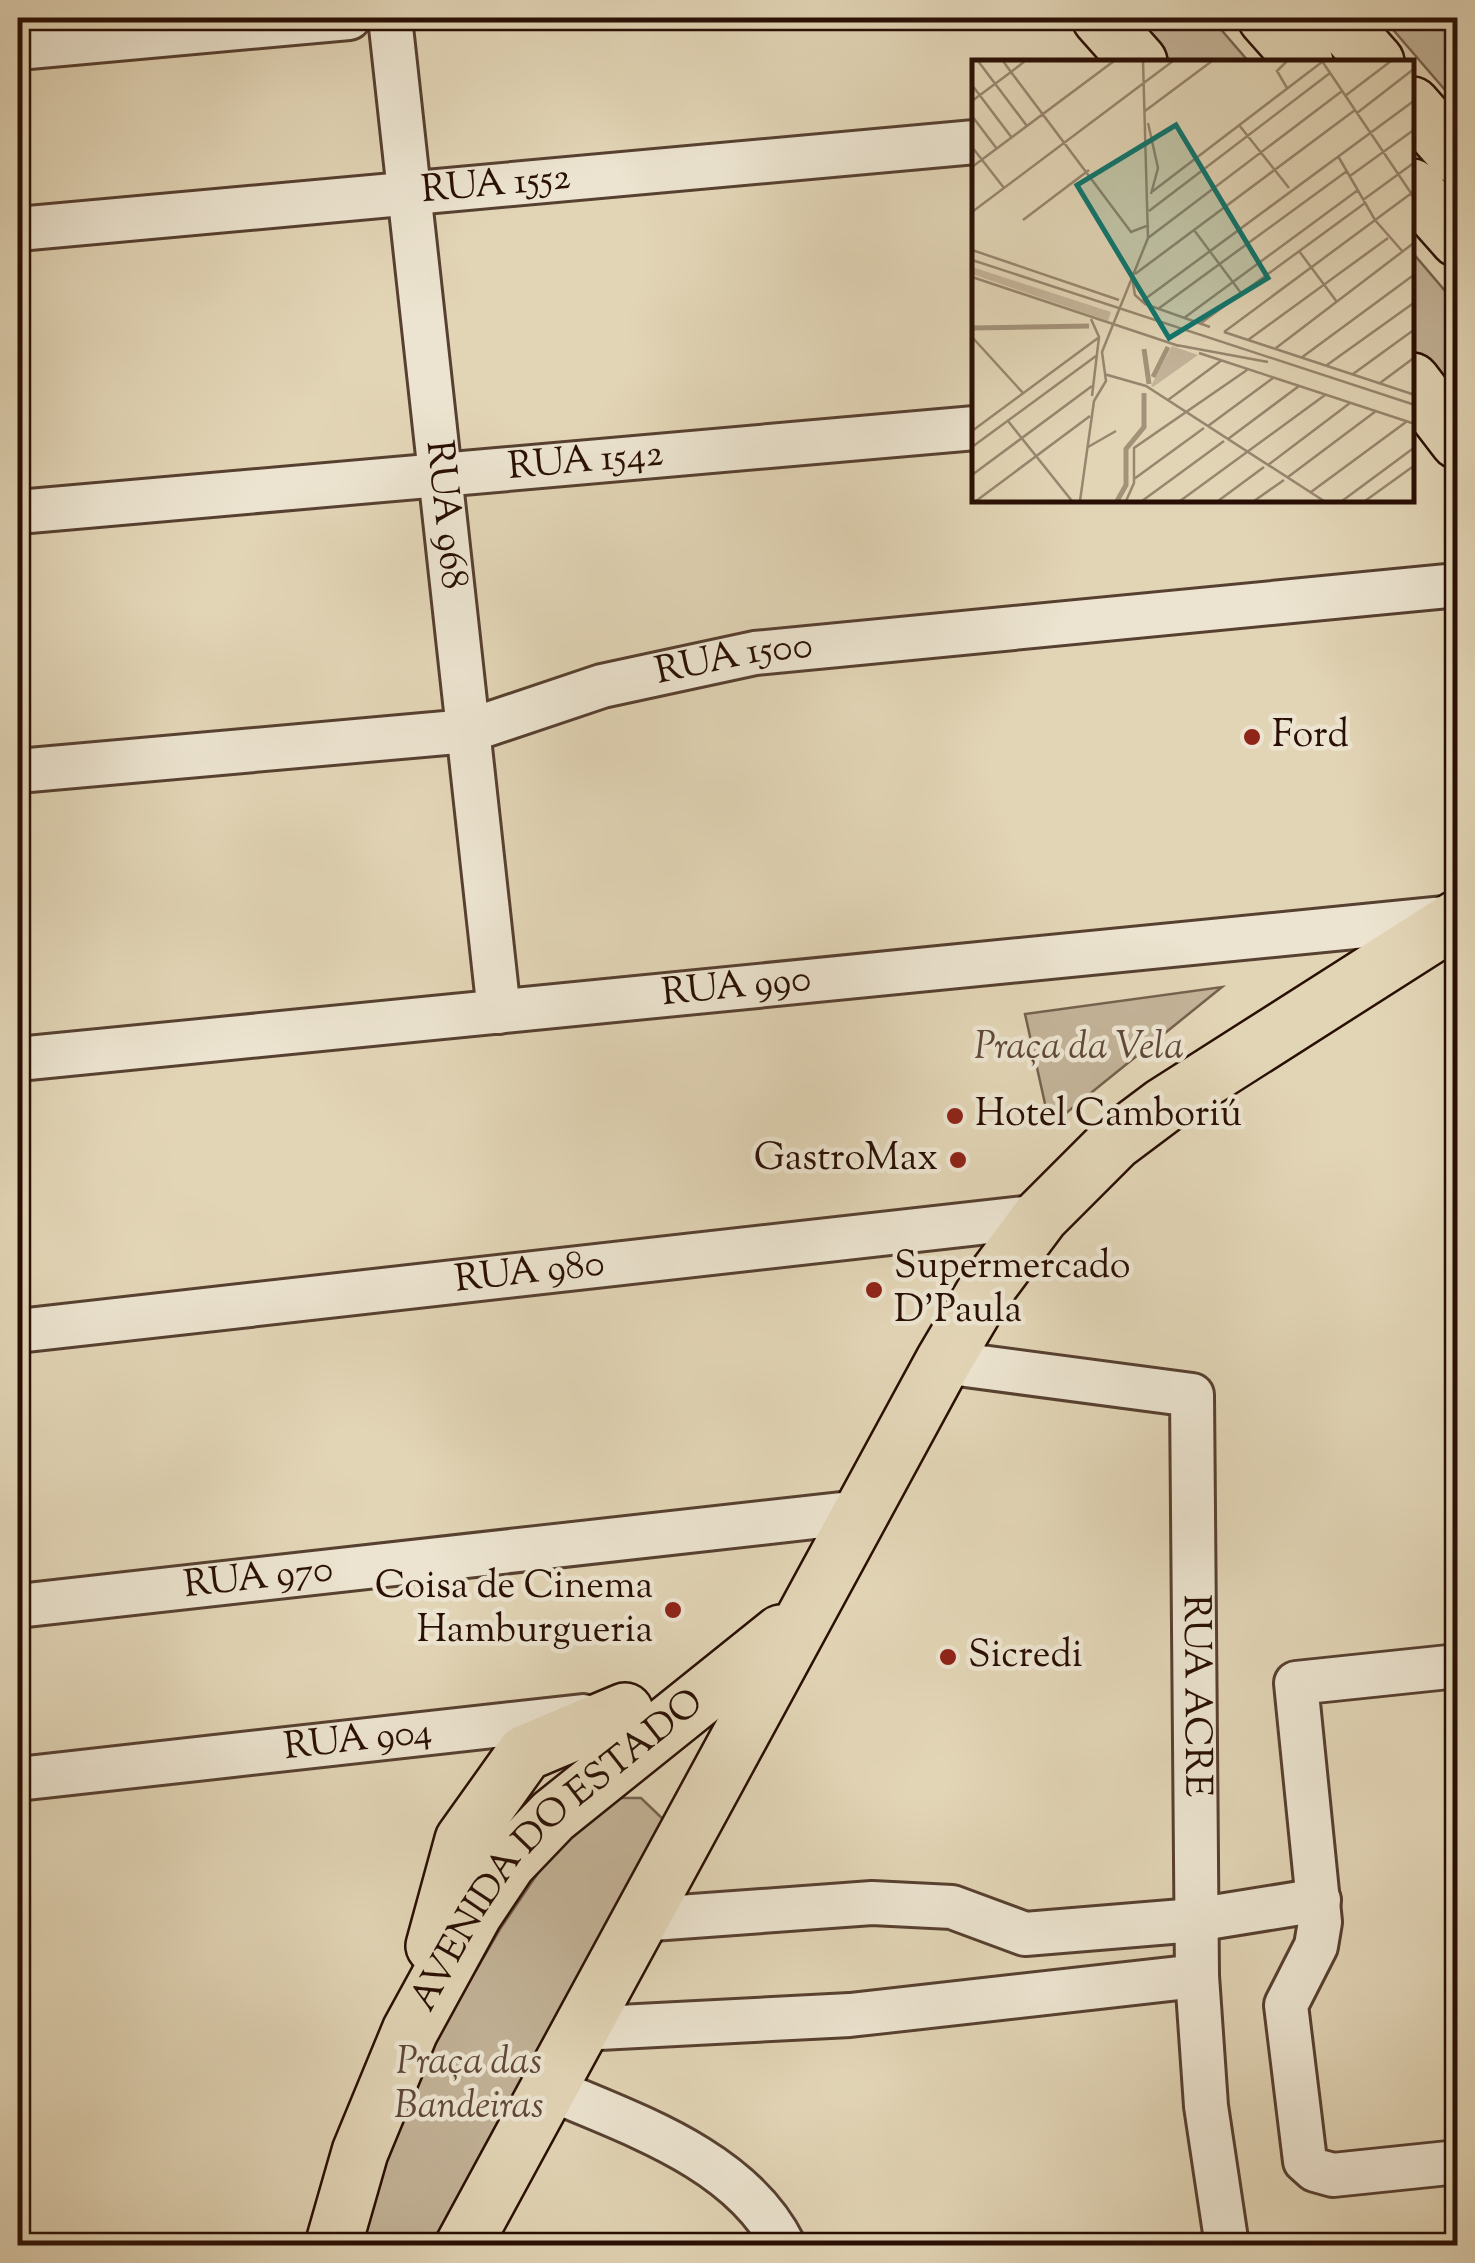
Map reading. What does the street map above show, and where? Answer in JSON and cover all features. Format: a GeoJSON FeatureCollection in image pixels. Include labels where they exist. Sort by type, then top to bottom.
{"type":"FeatureCollection","features":[{"type":"Feature","properties":{"kind":"main road"},"geometry":{"type":"LineString","coordinates":[[1100,18],[1136,60]]}},
{"type":"Feature","properties":{"kind":"main road"},"geometry":{"type":"LineString","coordinates":[[1266,18],[1303,60]]}},
{"type":"Feature","properties":{"kind":"main road"},"geometry":{"type":"LineString","coordinates":[[1337,18],[1374,60]]}},
{"type":"Feature","properties":{"kind":"main road"},"geometry":{"type":"LineString","coordinates":[[1415,108],[1458,157]]}},
{"type":"Feature","properties":{"kind":"main road"},"geometry":{"type":"LineString","coordinates":[[1415,190],[1458,240]]}},
{"type":"Feature","properties":{"kind":"main road"},"geometry":{"type":"LineString","coordinates":[[1415,387],[1458,441]]}},
{"type":"Feature","properties":{"kind":"main road","name":"AVENIDA DO ESTADO"},"geometry":{"type":"LineString","coordinates":[[463,2246],[802,1615],[943,1362],[985,1291],[1041,1216],[1115,1142],[1163,1106],[1458,918]]}},
{"type":"Feature","properties":{"kind":"main road","name":"AVENIDA DO ESTADO"},"geometry":{"type":"LineString","coordinates":[[333,2246],[360,2152],[410,2031],[474,1914],[508,1863],[554,1816],[802,1615]]}},
{"type":"Feature","properties":{"kind":"main road"},"geometry":{"type":"LineString","coordinates":[[410,2031],[463,1840],[525,1753],[625,1711]]}},
{"type":"Feature","properties":{"kind":"street"},"geometry":{"type":"LineString","coordinates":[[18,48],[349,18]]}},
{"type":"Feature","properties":{"kind":"street","name":"RUA 968"},"geometry":{"type":"LineString","coordinates":[[390,18],[499,1012]]}},
{"type":"Feature","properties":{"kind":"street","name":"RUA 1552"},"geometry":{"type":"LineString","coordinates":[[18,229],[972,142]]}},
{"type":"Feature","properties":{"kind":"street","name":"RUA 1542"},"geometry":{"type":"LineString","coordinates":[[18,512],[972,428]]}},
{"type":"Feature","properties":{"kind":"street","name":"RUA 1500"},"geometry":{"type":"LineString","coordinates":[[18,771],[468,730],[602,686],[755,653],[1458,585]]}},
{"type":"Feature","properties":{"kind":"street","name":"RUA 990"},"geometry":{"type":"LineString","coordinates":[[18,1058],[1458,918]]}},
{"type":"Feature","properties":{"kind":"street","name":"RUA 980"},"geometry":{"type":"LineString","coordinates":[[18,1330],[1041,1216]]}},
{"type":"Feature","properties":{"kind":"street","name":"RUA ACRE"},"geometry":{"type":"LineString","coordinates":[[943,1362],[1192,1395],[1197,1976],[1206,2106],[1227,2246]]}},
{"type":"Feature","properties":{"kind":"street","name":"RUA 970"},"geometry":{"type":"LineString","coordinates":[[18,1606],[859,1512]]}},
{"type":"Feature","properties":{"kind":"street"},"geometry":{"type":"LineString","coordinates":[[1458,1666],[1296,1683],[1320,1900],[1316,1946],[1286,2005],[1304,2160],[1315,2170],[1334,2175],[1458,2162]]}},
{"type":"Feature","properties":{"kind":"street","name":"RUA 904"},"geometry":{"type":"LineString","coordinates":[[18,1779],[698,1703]]}},
{"type":"Feature","properties":{"kind":"street"},"geometry":{"type":"LineString","coordinates":[[638,1920],[872,1903],[952,1907],[1025,1934],[1195,1920],[1320,1900]]}},
{"type":"Feature","properties":{"kind":"street"},"geometry":{"type":"LineString","coordinates":[[998,1998],[1004,1956],[1025,1934]]}},
{"type":"Feature","properties":{"kind":"street"},"geometry":{"type":"LineString","coordinates":[[580,2029],[850,2015],[1197,1976]]}},
{"type":"Feature","properties":{"kind":"street"},"geometry":{"type":"LineString","coordinates":[[548,2088],[653,2134],[730,2180],[774,2239]]}},
{"type":"Feature","properties":{"kind":"green space"},"geometry":{"type":"Polygon","coordinates":[[[1129,18],[1211,18],[1247,60],[1166,60],[1129,18]]]}},
{"type":"Feature","properties":{"kind":"green space"},"geometry":{"type":"Polygon","coordinates":[[[1383,18],[1457,18],[1457,104],[1383,18]]]}},
{"type":"Feature","properties":{"kind":"green space"},"geometry":{"type":"Polygon","coordinates":[[[1415,256],[1457,305],[1457,404],[1415,353],[1415,256]]]}},
{"type":"Feature","properties":{"kind":"green space","name":"Praça da Vela"},"geometry":{"type":"Polygon","coordinates":[[[1222,987],[1050,1126],[1025,1014],[1222,987]]]}},
{"type":"Feature","properties":{"kind":"green space","name":"Praça das Bandeiras"},"geometry":{"type":"Polygon","coordinates":[[[609,1798],[641,1798],[664,1820],[441,2245],[362,2246],[375,2172],[419,2068],[500,1929],[561,1839],[609,1798]]]}},
{"type":"Feature","properties":{"kind":"place","name":"Ford"},"geometry":{"type":"Point","coordinates":[1252,737]}},
{"type":"Feature","properties":{"kind":"place","name":"Hotel Camboriú"},"geometry":{"type":"Point","coordinates":[955,1116]}},
{"type":"Feature","properties":{"kind":"place","name":"GastroMax"},"geometry":{"type":"Point","coordinates":[958,1160]}},
{"type":"Feature","properties":{"kind":"place","name":"Supermercado D'Paula"},"geometry":{"type":"Point","coordinates":[874,1290]}},
{"type":"Feature","properties":{"kind":"place","name":"Coisa de Cinema Hamburgueria"},"geometry":{"type":"Point","coordinates":[673,1610]}},
{"type":"Feature","properties":{"kind":"place","name":"Sicredi"},"geometry":{"type":"Point","coordinates":[948,1657]}}]}
